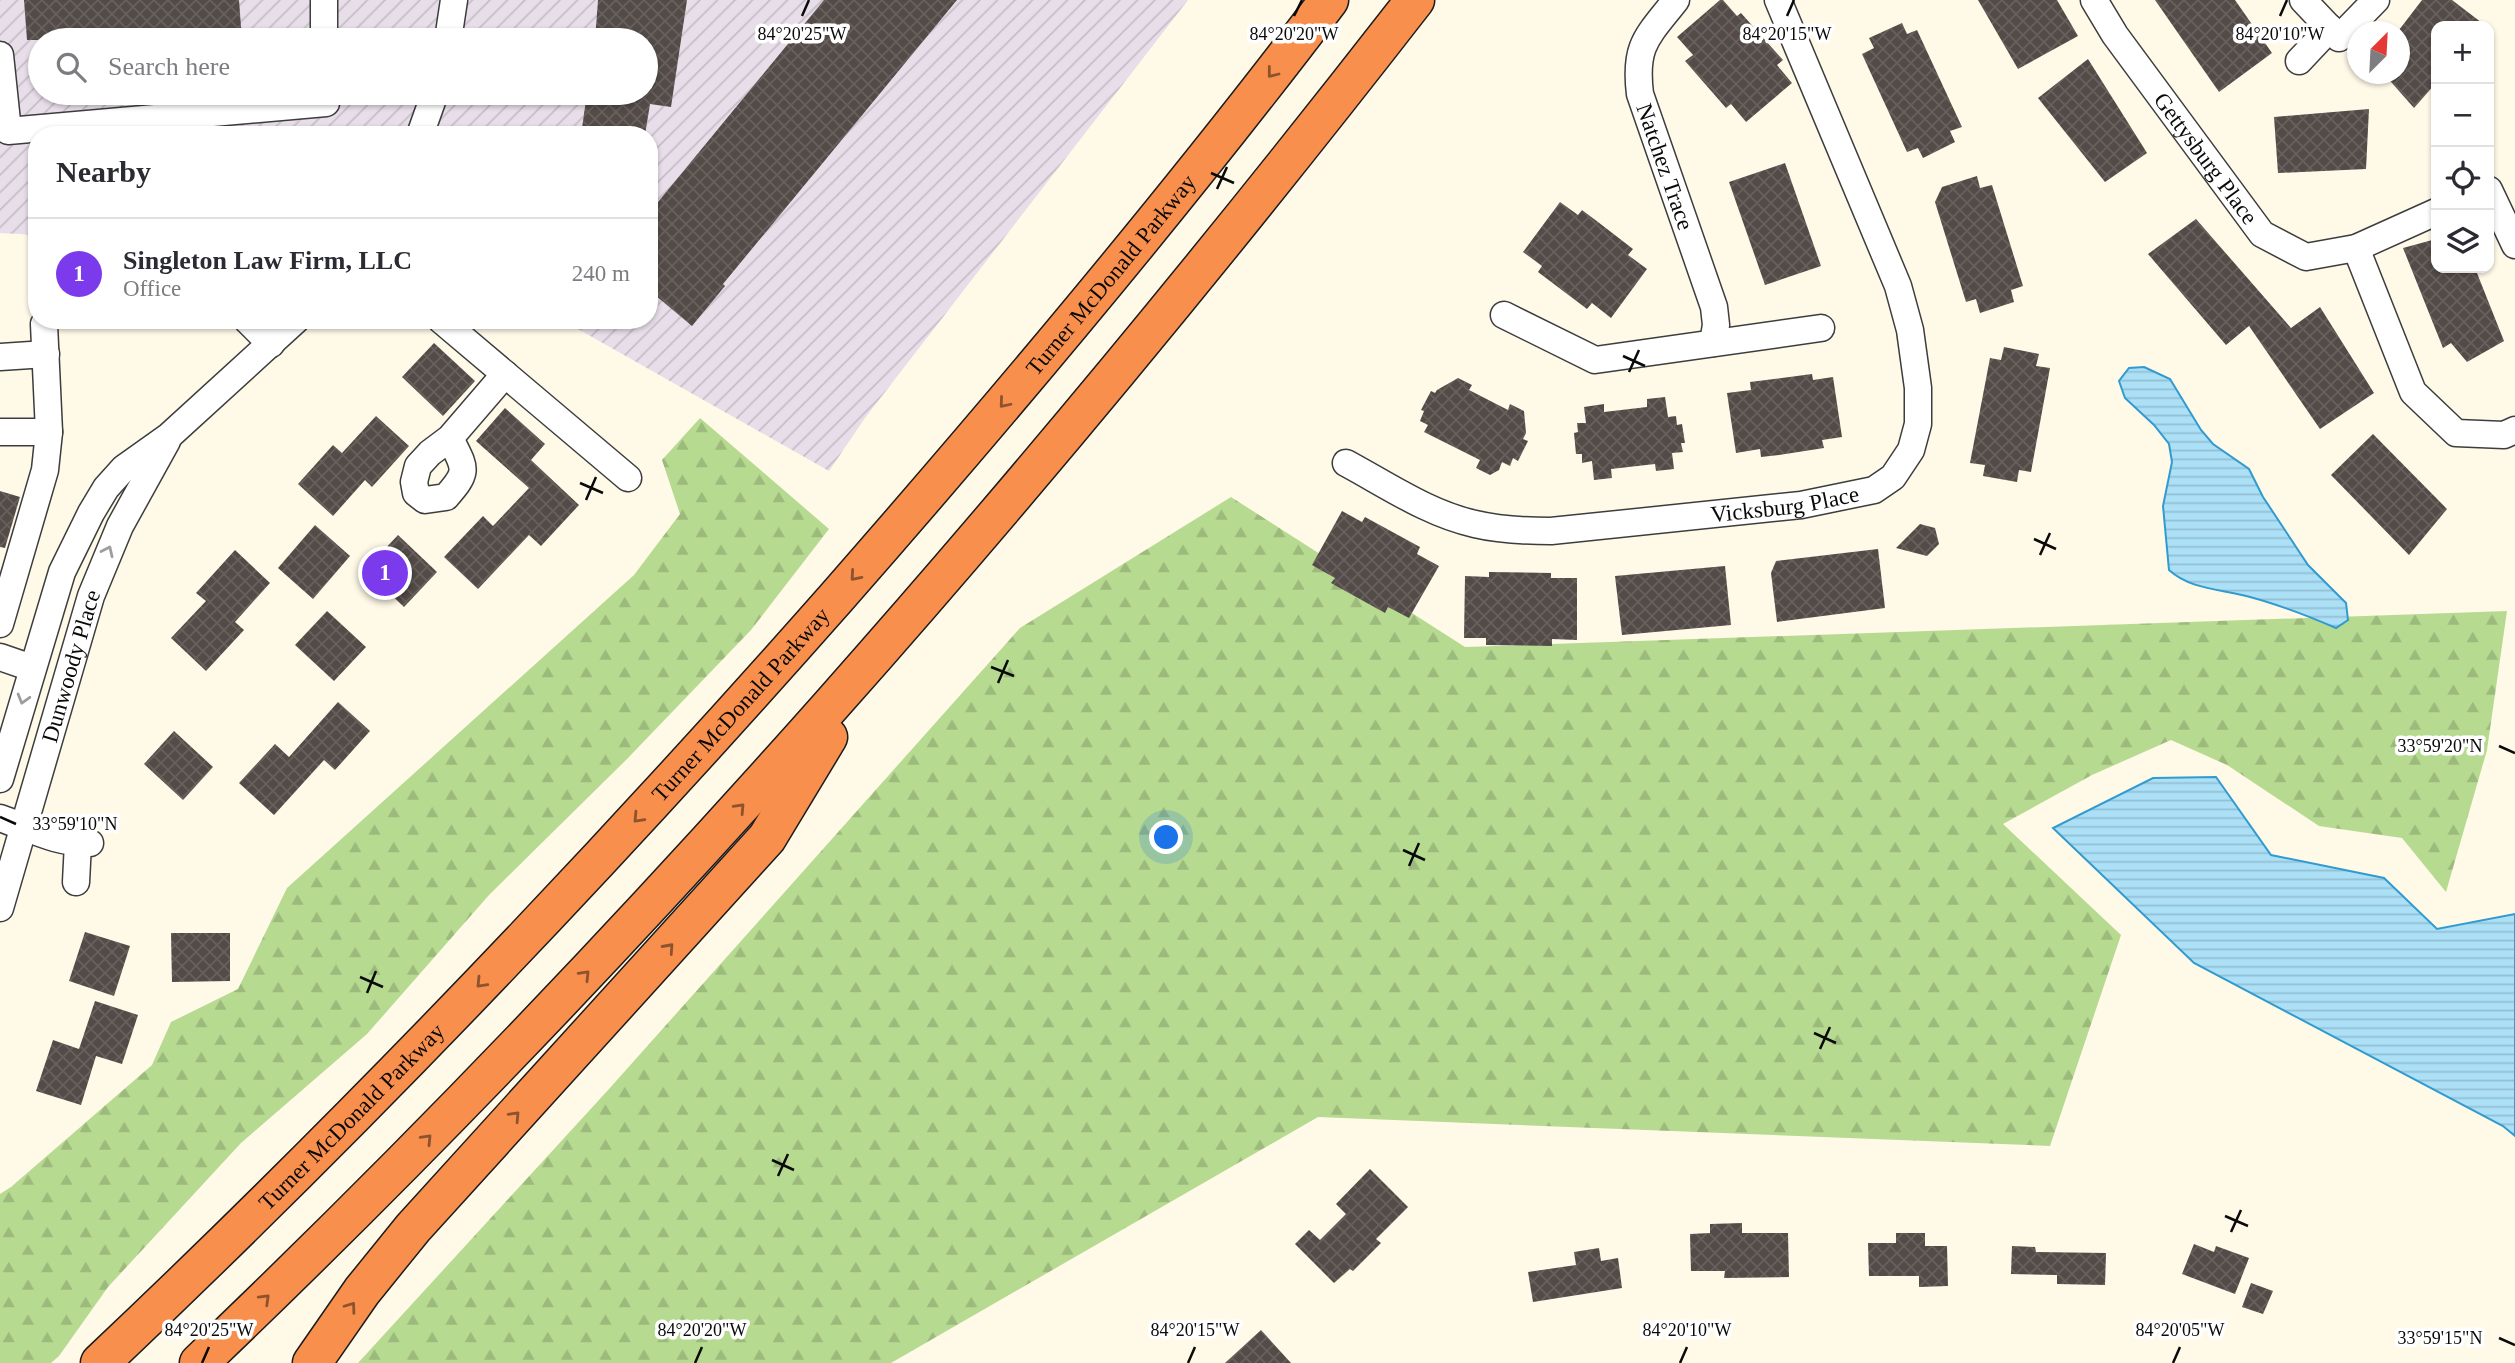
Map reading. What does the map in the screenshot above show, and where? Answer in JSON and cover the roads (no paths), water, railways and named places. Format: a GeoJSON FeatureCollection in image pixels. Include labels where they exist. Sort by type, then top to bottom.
{"type":"FeatureCollection","features":[{"type":"Feature","properties":{"kind":"highway","name":"Turner McDonald Parkway"},"geometry":{"type":"LineString","coordinates":[[100,1363],[365,1104],[714,736],[887,540],[1051,347],[1329,0]]}},
{"type":"Feature","properties":{"kind":"highway"},"geometry":{"type":"LineString","coordinates":[[199,1363],[367,1199],[496,1067],[756,791],[874,658],[1185,290],[1415,0]]}},
{"type":"Feature","properties":{"kind":"highway"},"geometry":{"type":"LineString","coordinates":[[313,1363],[362,1291],[413,1228],[767,838],[874,658]]}},
{"type":"Feature","properties":{"kind":"street"},"geometry":{"type":"LineString","coordinates":[[324,0],[324,28]]}},
{"type":"Feature","properties":{"kind":"street"},"geometry":{"type":"LineString","coordinates":[[450,28],[454,0]]}},
{"type":"Feature","properties":{"kind":"street","name":"Natchez Trace"},"geometry":{"type":"LineString","coordinates":[[1676,0],[1648,35],[1640,50],[1636,69],[1640,94],[1714,307],[1716,325],[1713,343]]}},
{"type":"Feature","properties":{"kind":"street","name":"Vicksburg Place"},"geometry":{"type":"LineString","coordinates":[[1346,463],[1441,513],[1472,524],[1509,530],[1551,531],[1801,505],[1874,490],[1893,477],[1911,450],[1918,424],[1918,388],[1910,330],[1898,286],[1779,0]]}},
{"type":"Feature","properties":{"kind":"street","name":"Gettysburg Place"},"geometry":{"type":"LineString","coordinates":[[2094,0],[2115,35],[2262,234],[2306,257],[2356,248],[2431,214]]}},
{"type":"Feature","properties":{"kind":"street"},"geometry":{"type":"LineString","coordinates":[[2303,0],[2339,38],[2376,0]]}},
{"type":"Feature","properties":{"kind":"street"},"geometry":{"type":"LineString","coordinates":[[2299,61],[2330,28]]}},
{"type":"Feature","properties":{"kind":"street"},"geometry":{"type":"LineString","coordinates":[[0,55],[8,131],[28,129]]}},
{"type":"Feature","properties":{"kind":"street"},"geometry":{"type":"LineString","coordinates":[[65,126],[303,105]]}},
{"type":"Feature","properties":{"kind":"street"},"geometry":{"type":"LineString","coordinates":[[424,126],[431,105]]}},
{"type":"Feature","properties":{"kind":"street"},"geometry":{"type":"LineString","coordinates":[[2494,201],[2515,245]]}},
{"type":"Feature","properties":{"kind":"street"},"geometry":{"type":"LineString","coordinates":[[2356,248],[2413,392],[2456,433],[2504,435],[2515,430]]}},
{"type":"Feature","properties":{"kind":"street"},"geometry":{"type":"LineString","coordinates":[[1504,315],[1595,360],[1821,328]]}},
{"type":"Feature","properties":{"kind":"street"},"geometry":{"type":"LineString","coordinates":[[0,624],[41,490],[49,432],[44,329]]}},
{"type":"Feature","properties":{"kind":"street"},"geometry":{"type":"LineString","coordinates":[[256,329],[271,344]]}},
{"type":"Feature","properties":{"kind":"street","name":"Dunwoody Place"},"geometry":{"type":"LineString","coordinates":[[0,779],[62,572],[106,488],[124,468],[169,436],[287,329]]}},
{"type":"Feature","properties":{"kind":"street"},"geometry":{"type":"LineString","coordinates":[[452,329],[628,478]]}},
{"type":"Feature","properties":{"kind":"street"},"geometry":{"type":"LineString","coordinates":[[0,356],[46,354]]}},
{"type":"Feature","properties":{"kind":"street"},"geometry":{"type":"LineString","coordinates":[[450,438],[505,374]]}},
{"type":"Feature","properties":{"kind":"street"},"geometry":{"type":"LineString","coordinates":[[0,432],[49,432]]}},
{"type":"Feature","properties":{"kind":"street","name":"Dunwoody Place"},"geometry":{"type":"LineString","coordinates":[[0,908],[12,822],[104,559],[169,436]]}},
{"type":"Feature","properties":{"kind":"street"},"geometry":{"type":"LineString","coordinates":[[0,657],[32,668]]}},
{"type":"Feature","properties":{"kind":"street"},"geometry":{"type":"LineString","coordinates":[[12,822],[50,839],[84,843],[76,882]]}},
{"type":"Feature","properties":{"kind":"water"},"geometry":{"type":"Polygon","coordinates":[[[2144,367],[2170,379],[2201,430],[2213,444],[2249,469],[2263,497],[2308,565],[2346,603],[2348,620],[2336,628],[2261,600],[2187,582],[2169,570],[2163,506],[2172,462],[2169,444],[2154,425],[2125,398],[2119,381],[2129,368],[2144,367]]]}},
{"type":"Feature","properties":{"kind":"water"},"geometry":{"type":"Polygon","coordinates":[[[2216,777],[2271,855],[2384,878],[2437,929],[2515,914],[2515,1136],[2503,1126],[2194,963],[2053,828],[2153,778],[2216,777]]]}},
{"type":"Feature","properties":{"kind":"place","name":"Singleton Law Firm, LLC"},"geometry":{"type":"Point","coordinates":[385,573]}}]}
